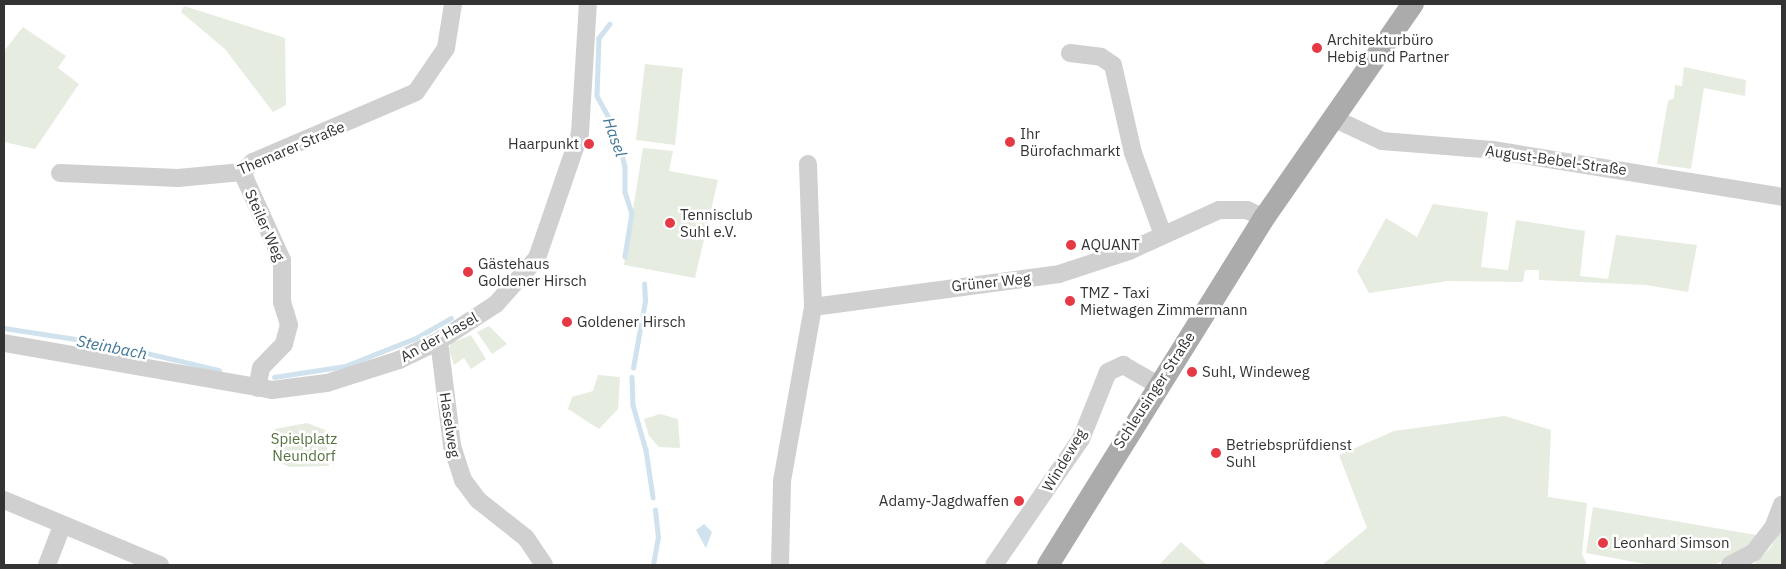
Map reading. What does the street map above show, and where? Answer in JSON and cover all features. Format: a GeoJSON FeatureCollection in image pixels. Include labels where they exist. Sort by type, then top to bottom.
{"type":"FeatureCollection","features":[{"type":"Feature","properties":{"kind":"main road"},"geometry":{"type":"LineString","coordinates":[[1333,118],[1413,4]]}},
{"type":"Feature","properties":{"kind":"main road","name":"Schleusinger Straße"},"geometry":{"type":"LineString","coordinates":[[1048,565],[1158,385],[1264,218],[1333,118]]}},
{"type":"Feature","properties":{"kind":"street","name":"Themarer Straße"},"geometry":{"type":"LineString","coordinates":[[60,172],[178,178],[242,172],[254,162],[416,92],[446,48],[452,4]]}},
{"type":"Feature","properties":{"kind":"street","name":"An der Hasel"},"geometry":{"type":"LineString","coordinates":[[4,343],[257,388],[328,383],[399,360],[439,341],[496,304],[537,258],[580,133],[588,4]]}},
{"type":"Feature","properties":{"kind":"street"},"geometry":{"type":"LineString","coordinates":[[1070,53],[1101,57],[1113,66],[1133,153],[1163,235]]}},
{"type":"Feature","properties":{"kind":"street","name":"August-Bebel-Straße"},"geometry":{"type":"LineString","coordinates":[[1333,118],[1382,141],[1493,150],[1782,196]]}},
{"type":"Feature","properties":{"kind":"street"},"geometry":{"type":"LineString","coordinates":[[780,565],[782,481],[812,307],[808,164]]}},
{"type":"Feature","properties":{"kind":"street","name":"Steiler Weg"},"geometry":{"type":"LineString","coordinates":[[242,172],[282,260],[282,302],[289,326],[284,344],[261,368],[257,388]]}},
{"type":"Feature","properties":{"kind":"street","name":"Grüner Weg"},"geometry":{"type":"LineString","coordinates":[[812,307],[1059,274],[1089,267],[1219,210],[1247,210],[1264,218]]}},
{"type":"Feature","properties":{"kind":"street","name":"Haselweg"},"geometry":{"type":"LineString","coordinates":[[439,341],[452,446],[463,480],[478,500],[526,538],[544,565]]}},
{"type":"Feature","properties":{"kind":"street","name":"Windeweg"},"geometry":{"type":"LineString","coordinates":[[994,565],[1081,439],[1108,372],[1124,365],[1158,385]]}},
{"type":"Feature","properties":{"kind":"street"},"geometry":{"type":"LineString","coordinates":[[4,500],[62,526],[160,565]]}},
{"type":"Feature","properties":{"kind":"street"},"geometry":{"type":"LineString","coordinates":[[1730,565],[1754,552],[1772,528],[1782,505]]}},
{"type":"Feature","properties":{"kind":"street"},"geometry":{"type":"LineString","coordinates":[[47,565],[62,526]]}},
{"type":"Feature","properties":{"kind":"green space"},"geometry":{"type":"Polygon","coordinates":[[[184,6],[285,38],[286,105],[273,112],[225,49],[181,12],[184,6]]]}},
{"type":"Feature","properties":{"kind":"green space"},"geometry":{"type":"Polygon","coordinates":[[[23,27],[66,56],[58,68],[79,84],[35,149],[4,142],[4,51],[23,27]]]}},
{"type":"Feature","properties":{"kind":"green space"},"geometry":{"type":"Polygon","coordinates":[[[645,64],[683,68],[675,145],[636,140],[645,64]]]}},
{"type":"Feature","properties":{"kind":"green space"},"geometry":{"type":"Polygon","coordinates":[[[1684,67],[1746,80],[1745,96],[1704,88],[1691,169],[1657,164],[1668,101],[1674,98],[1675,85],[1682,86],[1684,67]]]}},
{"type":"Feature","properties":{"kind":"green space","name":"Tennisclub Suhl e.V."},"geometry":{"type":"Polygon","coordinates":[[[643,148],[673,151],[669,171],[718,180],[695,278],[624,265],[643,148]]]}},
{"type":"Feature","properties":{"kind":"green space"},"geometry":{"type":"Polygon","coordinates":[[[1433,204],[1488,212],[1481,267],[1508,270],[1516,220],[1585,231],[1580,276],[1608,279],[1616,235],[1697,245],[1688,292],[1646,285],[1539,280],[1539,270],[1525,270],[1523,282],[1448,281],[1369,293],[1357,271],[1386,218],[1417,237],[1433,204]]]}},
{"type":"Feature","properties":{"kind":"green space"},"geometry":{"type":"Polygon","coordinates":[[[489,326],[507,344],[492,354],[477,332],[489,326]]]}},
{"type":"Feature","properties":{"kind":"green space"},"geometry":{"type":"Polygon","coordinates":[[[471,335],[486,359],[471,369],[464,358],[454,365],[449,350],[451,343],[471,335]]]}},
{"type":"Feature","properties":{"kind":"green space"},"geometry":{"type":"Polygon","coordinates":[[[598,375],[620,377],[618,409],[599,429],[568,409],[572,397],[593,391],[598,375]]]}},
{"type":"Feature","properties":{"kind":"green space"},"geometry":{"type":"Polygon","coordinates":[[[660,414],[678,419],[680,448],[659,447],[649,436],[644,419],[660,414]]]}},
{"type":"Feature","properties":{"kind":"green space"},"geometry":{"type":"Polygon","coordinates":[[[1505,416],[1551,430],[1548,497],[1587,503],[1582,554],[1587,565],[1322,565],[1367,528],[1339,455],[1394,431],[1505,416]]]}},
{"type":"Feature","properties":{"kind":"green space","name":"Spielplatz Neundorf"},"geometry":{"type":"Polygon","coordinates":[[[307,423],[325,430],[329,466],[290,467],[275,461],[275,429],[307,423]]]}},
{"type":"Feature","properties":{"kind":"green space"},"geometry":{"type":"Polygon","coordinates":[[[1593,507],[1756,535],[1750,547],[1714,565],[1651,565],[1586,553],[1593,507]]]}},
{"type":"Feature","properties":{"kind":"green space"},"geometry":{"type":"Polygon","coordinates":[[[1782,526],[1782,565],[1753,565],[1771,547],[1782,526]]]}},
{"type":"Feature","properties":{"kind":"green space"},"geometry":{"type":"Polygon","coordinates":[[[1181,542],[1207,565],[1159,565],[1181,542]]]}},
{"type":"Feature","properties":{"kind":"water"},"geometry":{"type":"Polygon","coordinates":[[[704,524],[712,532],[706,548],[696,530],[704,524]]]}},
{"type":"Feature","properties":{"kind":"waterway","name":"Hasel"},"geometry":{"type":"LineString","coordinates":[[610,24],[599,38],[597,96],[615,129],[625,166],[625,192],[632,213],[625,256]]}},
{"type":"Feature","properties":{"kind":"waterway","name":"Hasel"},"geometry":{"type":"LineString","coordinates":[[633,368],[645,301],[644,284]]}},
{"type":"Feature","properties":{"kind":"waterway","name":"Steinbach"},"geometry":{"type":"LineString","coordinates":[[274,377],[345,366],[416,338],[451,318]]}},
{"type":"Feature","properties":{"kind":"waterway","name":"Steinbach"},"geometry":{"type":"LineString","coordinates":[[4,328],[108,344],[219,370]]}},
{"type":"Feature","properties":{"kind":"waterway","name":"Hasel"},"geometry":{"type":"LineString","coordinates":[[632,377],[633,405],[646,450],[653,497]]}},
{"type":"Feature","properties":{"kind":"waterway","name":"Hasel"},"geometry":{"type":"LineString","coordinates":[[653,565],[658,538],[655,510]]}},
{"type":"Feature","properties":{"kind":"place","name":"Architekturbüro Hebig und Partner"},"geometry":{"type":"Point","coordinates":[1317,48]}},
{"type":"Feature","properties":{"kind":"place","name":"Ihr Bürofachmarkt"},"geometry":{"type":"Point","coordinates":[1010,142]}},
{"type":"Feature","properties":{"kind":"place","name":"Haarpunkt"},"geometry":{"type":"Point","coordinates":[589,144]}},
{"type":"Feature","properties":{"kind":"place","name":"Tennisclub Suhl e.V."},"geometry":{"type":"Point","coordinates":[670,223]}},
{"type":"Feature","properties":{"kind":"place","name":"AQUANT"},"geometry":{"type":"Point","coordinates":[1071,245]}},
{"type":"Feature","properties":{"kind":"place","name":"Gästehaus Goldener Hirsch"},"geometry":{"type":"Point","coordinates":[468,272]}},
{"type":"Feature","properties":{"kind":"place","name":"TMZ - Taxi Mietwagen Zimmermann"},"geometry":{"type":"Point","coordinates":[1070,301]}},
{"type":"Feature","properties":{"kind":"place","name":"Goldener Hirsch"},"geometry":{"type":"Point","coordinates":[567,322]}},
{"type":"Feature","properties":{"kind":"place","name":"Suhl, Windeweg"},"geometry":{"type":"Point","coordinates":[1192,372]}},
{"type":"Feature","properties":{"kind":"place","name":"Betriebsprüfdienst Suhl"},"geometry":{"type":"Point","coordinates":[1216,453]}},
{"type":"Feature","properties":{"kind":"place","name":"Adamy-Jagdwaffen"},"geometry":{"type":"Point","coordinates":[1019,501]}},
{"type":"Feature","properties":{"kind":"place","name":"Leonhard Simson"},"geometry":{"type":"Point","coordinates":[1603,543]}}]}
